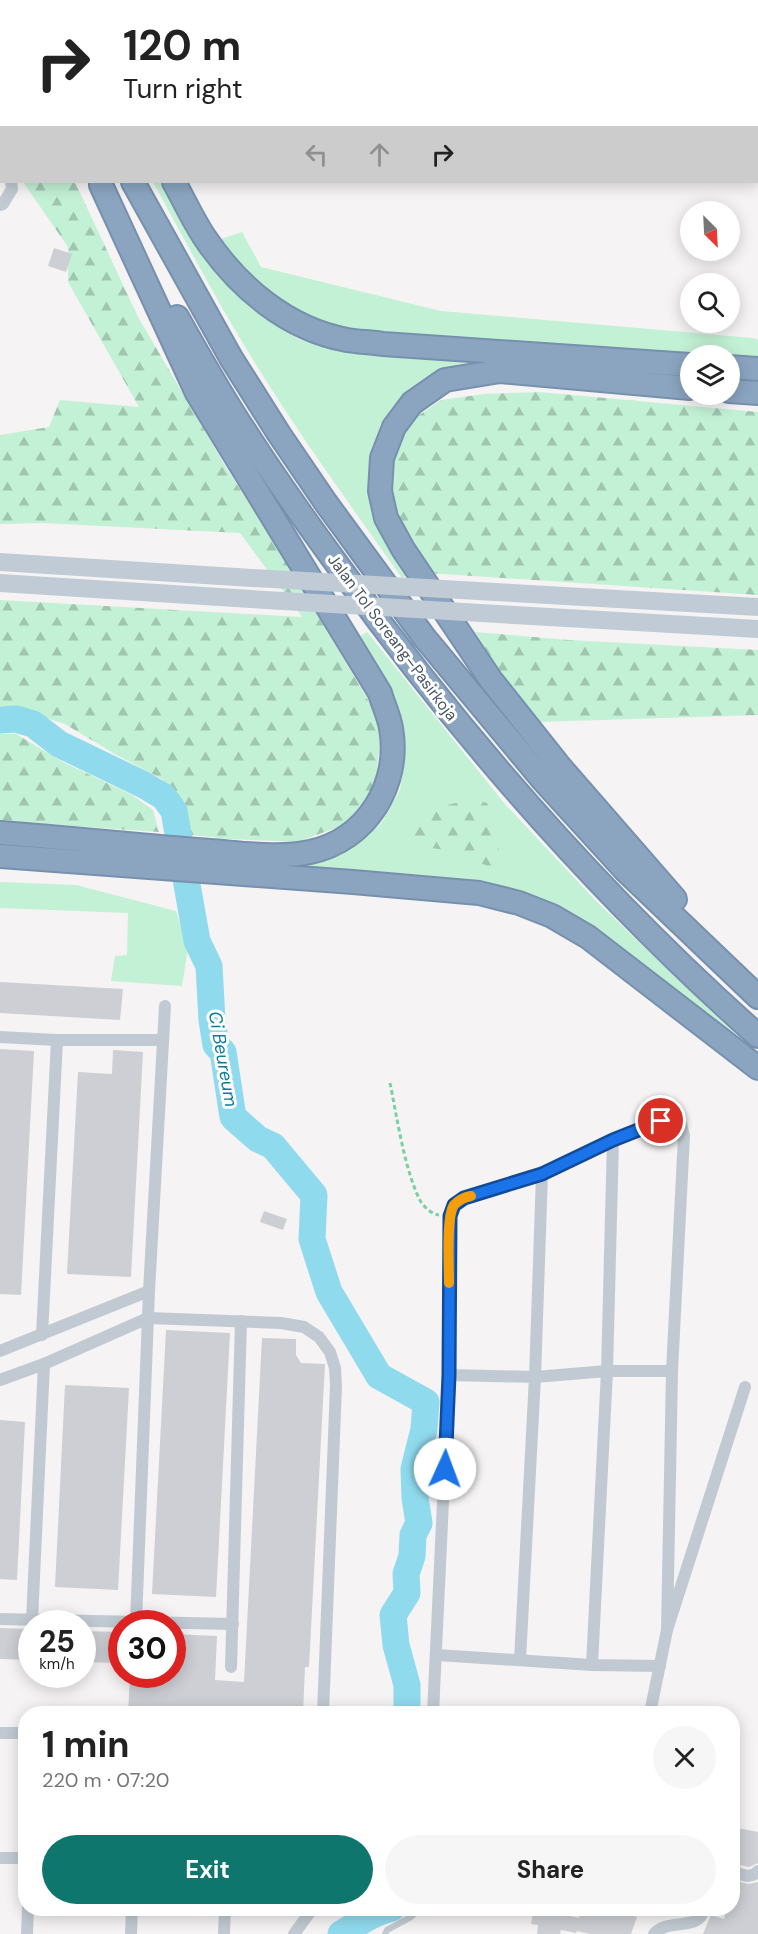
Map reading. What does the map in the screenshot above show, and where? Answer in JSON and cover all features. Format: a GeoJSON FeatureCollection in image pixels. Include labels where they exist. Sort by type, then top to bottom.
{"type":"FeatureCollection","features":[{"type":"Feature","properties":{"kind":"highway","name":"Jalan Tol Soreang–Pasirkoja"},"geometry":{"type":"LineString","coordinates":[[101,183],[212,380],[246,434],[395,645],[494,766],[571,853],[646,931],[758,1036]]}},
{"type":"Feature","properties":{"kind":"highway"},"geometry":{"type":"LineString","coordinates":[[101,183],[197,393],[367,669],[380,693],[391,727],[393,761],[384,793],[366,822],[342,840],[310,852],[230,863]]}},
{"type":"Feature","properties":{"kind":"highway","name":"Jalan Tol Soreang–Pasirkoja"},"geometry":{"type":"LineString","coordinates":[[134,183],[200,302],[279,434],[326,503],[424,637],[542,779],[625,870],[758,996]]}},
{"type":"Feature","properties":{"kind":"highway"},"geometry":{"type":"LineString","coordinates":[[175,183],[205,238],[244,286],[268,306],[292,321],[315,331],[346,340],[383,344],[680,364]]}},
{"type":"Feature","properties":{"kind":"highway"},"geometry":{"type":"LineString","coordinates":[[740,368],[758,369]]}},
{"type":"Feature","properties":{"kind":"highway"},"geometry":{"type":"LineString","coordinates":[[680,387],[500,371],[445,380],[412,403],[394,427],[382,458],[380,491],[386,518],[403,549],[491,680],[561,768],[758,996]]}},
{"type":"Feature","properties":{"kind":"highway"},"geometry":{"type":"LineString","coordinates":[[740,392],[758,393]]}},
{"type":"Feature","properties":{"kind":"highway"},"geometry":{"type":"LineString","coordinates":[[0,833],[148,857]]}},
{"type":"Feature","properties":{"kind":"highway"},"geometry":{"type":"LineString","coordinates":[[0,856],[148,857],[230,863],[353,882],[479,893],[519,903],[552,916],[588,938],[758,1068]]}},
{"type":"Feature","properties":{"kind":"main road"},"geometry":{"type":"LineString","coordinates":[[0,562],[758,607]]}},
{"type":"Feature","properties":{"kind":"main road"},"geometry":{"type":"LineString","coordinates":[[0,583],[758,629]]}},
{"type":"Feature","properties":{"kind":"street"},"geometry":{"type":"LineString","coordinates":[[0,205],[12,189],[11,183]]}},
{"type":"Feature","properties":{"kind":"street"},"geometry":{"type":"LineString","coordinates":[[136,1610],[149,1291],[165,1006]]}},
{"type":"Feature","properties":{"kind":"street"},"geometry":{"type":"LineString","coordinates":[[0,1037],[57,1040],[162,1040]]}},
{"type":"Feature","properties":{"kind":"street"},"geometry":{"type":"LineString","coordinates":[[42,1335],[57,1040]]}},
{"type":"Feature","properties":{"kind":"street"},"geometry":{"type":"LineString","coordinates":[[433,1706],[449,1375],[450,1216],[454,1205],[464,1198],[542,1174],[613,1140],[661,1121],[673,1120],[681,1124],[684,1136],[672,1371],[667,1630]]}},
{"type":"Feature","properties":{"kind":"street"},"geometry":{"type":"LineString","coordinates":[[592,1665],[607,1371],[613,1140]]}},
{"type":"Feature","properties":{"kind":"street"},"geometry":{"type":"LineString","coordinates":[[520,1660],[535,1377],[542,1174]]}},
{"type":"Feature","properties":{"kind":"street"},"geometry":{"type":"LineString","coordinates":[[0,1351],[149,1291]]}},
{"type":"Feature","properties":{"kind":"street"},"geometry":{"type":"LineString","coordinates":[[0,1380],[44,1364],[148,1318],[281,1323],[304,1327],[319,1337],[330,1352],[335,1368],[336,1386],[323,1706]]}},
{"type":"Feature","properties":{"kind":"street"},"geometry":{"type":"LineString","coordinates":[[231,1667],[241,1321]]}},
{"type":"Feature","properties":{"kind":"street"},"geometry":{"type":"LineString","coordinates":[[32,1610],[44,1364]]}},
{"type":"Feature","properties":{"kind":"street"},"geometry":{"type":"LineString","coordinates":[[449,1375],[535,1377],[607,1371],[672,1371]]}},
{"type":"Feature","properties":{"kind":"street"},"geometry":{"type":"LineString","coordinates":[[651,1706],[667,1630],[745,1387]]}},
{"type":"Feature","properties":{"kind":"street"},"geometry":{"type":"LineString","coordinates":[[0,1619],[18,1620]]}},
{"type":"Feature","properties":{"kind":"street"},"geometry":{"type":"LineString","coordinates":[[186,1623],[233,1624]]}},
{"type":"Feature","properties":{"kind":"street"},"geometry":{"type":"LineString","coordinates":[[437,1655],[592,1665],[660,1666]]}},
{"type":"Feature","properties":{"kind":"street"},"geometry":{"type":"LineString","coordinates":[[0,1733],[18,1734]]}},
{"type":"Feature","properties":{"kind":"street"},"geometry":{"type":"LineString","coordinates":[[0,1858],[18,1858]]}},
{"type":"Feature","properties":{"kind":"street"},"geometry":{"type":"LineString","coordinates":[[740,1873],[755,1875],[758,1870]]}},
{"type":"Feature","properties":{"kind":"street"},"geometry":{"type":"LineString","coordinates":[[27,1916],[27,1934]]}},
{"type":"Feature","properties":{"kind":"street"},"geometry":{"type":"LineString","coordinates":[[131,1934],[132,1916]]}},
{"type":"Feature","properties":{"kind":"street"},"geometry":{"type":"LineString","coordinates":[[224,1934],[225,1916]]}},
{"type":"Feature","properties":{"kind":"street"},"geometry":{"type":"LineString","coordinates":[[294,1934],[307,1916]]}},
{"type":"Feature","properties":{"kind":"street"},"geometry":{"type":"LineString","coordinates":[[654,1934],[666,1926],[696,1922],[701,1916]]}},
{"type":"Feature","properties":{"kind":"lane"},"geometry":{"type":"LineString","coordinates":[[385,1934],[387,1930],[412,1916]]}},
{"type":"Feature","properties":{"kind":"path"},"geometry":{"type":"LineString","coordinates":[[390,1083],[409,1170],[421,1203],[433,1215],[450,1216]]}},
{"type":"Feature","properties":{"kind":"green space"},"geometry":{"type":"Polygon","coordinates":[[[24,183],[75,183],[138,317],[227,469],[267,531],[379,718],[380,746],[374,790],[344,825],[297,842],[191,835],[187,812],[162,779],[65,724],[12,707],[0,706],[0,600],[302,617],[240,533],[43,523],[0,524],[0,435],[49,427],[60,400],[139,407],[68,282],[68,247],[24,183]]]}},
{"type":"Feature","properties":{"kind":"green space"},"geometry":{"type":"Polygon","coordinates":[[[154,183],[164,183],[223,281],[263,317],[300,340],[358,352],[512,363],[466,365],[426,380],[400,399],[380,425],[370,464],[373,507],[408,575],[402,578],[328,474],[258,368],[154,183]]]}},
{"type":"Feature","properties":{"kind":"green space"},"geometry":{"type":"Polygon","coordinates":[[[242,232],[261,267],[441,311],[753,338],[758,340],[758,359],[740,358],[740,345],[680,345],[680,354],[404,339],[337,330],[301,319],[240,270],[221,239],[242,232]]]}},
{"type":"Feature","properties":{"kind":"green space"},"geometry":{"type":"Polygon","coordinates":[[[539,392],[758,412],[758,595],[428,573],[404,536],[390,499],[394,445],[412,420],[441,400],[484,394],[539,392]]]}},
{"type":"Feature","properties":{"kind":"green space"},"geometry":{"type":"Polygon","coordinates":[[[367,632],[504,803],[596,901],[733,1032],[727,1038],[517,893],[295,873],[292,866],[303,861],[344,852],[381,824],[400,790],[405,760],[403,720],[386,680],[359,637],[367,632]]]}},
{"type":"Feature","properties":{"kind":"green space"},"geometry":{"type":"Polygon","coordinates":[[[475,632],[568,640],[758,650],[758,715],[538,722],[475,632]]]}},
{"type":"Feature","properties":{"kind":"green space"},"geometry":{"type":"Polygon","coordinates":[[[0,734],[16,734],[63,762],[132,795],[153,810],[159,832],[0,821],[0,734]]]}},
{"type":"Feature","properties":{"kind":"green space"},"geometry":{"type":"Polygon","coordinates":[[[473,799],[487,803],[499,831],[500,844],[497,861],[490,867],[469,858],[421,844],[410,827],[431,812],[447,805],[473,799]]]}},
{"type":"Feature","properties":{"kind":"green space"},"geometry":{"type":"Polygon","coordinates":[[[0,882],[76,885],[176,911],[188,948],[182,986],[111,981],[115,956],[127,955],[128,913],[0,908],[0,882]]]}},
{"type":"Feature","properties":{"kind":"building"},"geometry":{"type":"Polygon","coordinates":[[[54,248],[72,254],[66,272],[48,266],[54,248]]]}},
{"type":"Feature","properties":{"kind":"building"},"geometry":{"type":"Polygon","coordinates":[[[0,982],[123,989],[120,1020],[0,1013],[0,982]]]}},
{"type":"Feature","properties":{"kind":"building"},"geometry":{"type":"Polygon","coordinates":[[[0,1049],[34,1051],[21,1295],[0,1294],[0,1049]]]}},
{"type":"Feature","properties":{"kind":"building"},"geometry":{"type":"Polygon","coordinates":[[[113,1050],[143,1052],[131,1277],[67,1274],[78,1072],[112,1074],[113,1050]]]}},
{"type":"Feature","properties":{"kind":"building"},"geometry":{"type":"Polygon","coordinates":[[[264,1211],[287,1219],[283,1230],[260,1222],[264,1211]]]}},
{"type":"Feature","properties":{"kind":"building"},"geometry":{"type":"Polygon","coordinates":[[[166,1330],[230,1333],[216,1597],[152,1594],[166,1330]]]}},
{"type":"Feature","properties":{"kind":"building"},"geometry":{"type":"Polygon","coordinates":[[[262,1338],[296,1339],[296,1355],[301,1363],[325,1364],[309,1667],[305,1667],[303,1706],[128,1706],[129,1688],[186,1688],[186,1635],[217,1636],[215,1680],[244,1682],[262,1338]]]}},
{"type":"Feature","properties":{"kind":"building"},"geometry":{"type":"Polygon","coordinates":[[[65,1385],[129,1388],[118,1590],[55,1587],[65,1385]]]}},
{"type":"Feature","properties":{"kind":"building"},"geometry":{"type":"Polygon","coordinates":[[[0,1420],[25,1422],[17,1580],[0,1579],[0,1420]]]}},
{"type":"Feature","properties":{"kind":"building"},"geometry":{"type":"Polygon","coordinates":[[[0,1628],[18,1629],[18,1660],[0,1659],[0,1628]]]}},
{"type":"Feature","properties":{"kind":"building"},"geometry":{"type":"Polygon","coordinates":[[[96,1631],[108,1632],[108,1663],[96,1662],[96,1631]]]}},
{"type":"Feature","properties":{"kind":"building"},"geometry":{"type":"Polygon","coordinates":[[[740,1829],[758,1832],[758,1863],[749,1867],[740,1865],[740,1829]]]}},
{"type":"Feature","properties":{"kind":"building"},"geometry":{"type":"Polygon","coordinates":[[[740,1882],[748,1884],[758,1882],[758,1934],[703,1934],[711,1916],[724,1919],[725,1916],[740,1916],[740,1882]]]}},
{"type":"Feature","properties":{"kind":"building"},"geometry":{"type":"Polygon","coordinates":[[[532,1916],[637,1917],[631,1934],[590,1934],[561,1930],[560,1934],[537,1934],[538,1925],[531,1924],[532,1916]]]}},
{"type":"Feature","properties":{"kind":"waterway","name":"Ci Beureum"},"geometry":{"type":"LineString","coordinates":[[0,720],[16,719],[33,724],[59,744],[164,797],[174,811],[197,941],[209,966],[212,1020],[216,1045],[223,1052],[233,1117],[258,1139],[273,1146],[314,1195],[312,1239],[329,1292],[379,1376],[426,1402],[424,1429],[414,1469],[419,1523],[413,1535],[412,1556],[406,1574],[407,1593],[393,1615],[396,1645],[407,1685],[407,1706]]}},
{"type":"Feature","properties":{"kind":"waterway","name":"Ci Beureum"},"geometry":{"type":"LineString","coordinates":[[341,1934],[370,1916]]}},
{"type":"Feature","properties":{"kind":"slow traffic"},"geometry":{"type":"LineString","coordinates":[[449,1283],[450,1216],[454,1205],[471,1196]]}},
{"type":"Feature","properties":{"kind":"route"},"geometry":{"type":"LineString","coordinates":[[445,1469],[449,1375],[450,1216],[454,1205],[464,1198],[542,1174],[613,1140],[661,1121]]}}]}
